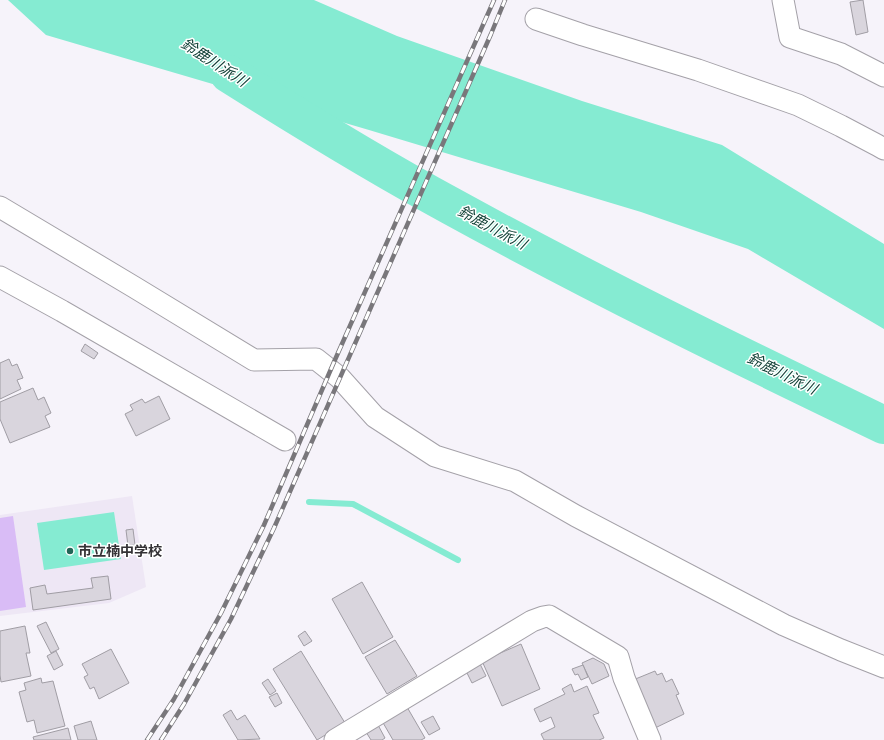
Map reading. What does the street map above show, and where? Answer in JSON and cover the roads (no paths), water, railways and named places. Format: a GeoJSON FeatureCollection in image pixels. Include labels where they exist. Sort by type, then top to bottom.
{"type":"FeatureCollection","features":[{"type":"Feature","properties":{"kind":"street"},"geometry":{"type":"LineString","coordinates":[[783,0],[790,37],[841,54],[884,76]]}},
{"type":"Feature","properties":{"kind":"street"},"geometry":{"type":"LineString","coordinates":[[536,19],[698,70],[798,105],[877,144],[884,149]]}},
{"type":"Feature","properties":{"kind":"street"},"geometry":{"type":"LineString","coordinates":[[0,207],[254,360],[316,359],[340,378],[374,417],[435,456],[516,481],[583,520],[784,625],[884,667]]}},
{"type":"Feature","properties":{"kind":"street"},"geometry":{"type":"LineString","coordinates":[[0,277],[286,440]]}},
{"type":"Feature","properties":{"kind":"street"},"geometry":{"type":"LineString","coordinates":[[335,740],[532,621],[549,616],[618,657],[624,678],[650,740]]}},
{"type":"Feature","properties":{"kind":"water"},"geometry":{"type":"Polygon","coordinates":[[[8,0],[314,0],[397,36],[582,101],[722,145],[884,244],[884,329],[748,249],[641,212],[46,35],[8,0]]]}},
{"type":"Feature","properties":{"kind":"water"},"geometry":{"type":"Polygon","coordinates":[[[114,512],[121,559],[44,570],[37,523],[114,512]]]}},
{"type":"Feature","properties":{"kind":"waterway","name":"鈴鹿川派川"},"geometry":{"type":"LineString","coordinates":[[229,74],[367,158],[504,235],[666,318],[884,425]]}},
{"type":"Feature","properties":{"kind":"waterway"},"geometry":{"type":"LineString","coordinates":[[309,502],[353,504],[458,560]]}},
{"type":"Feature","properties":{"kind":"railway"},"geometry":{"type":"LineString","coordinates":[[147,740],[174,699],[221,613],[264,525],[334,362],[494,0]]}},
{"type":"Feature","properties":{"kind":"railway"},"geometry":{"type":"LineString","coordinates":[[161,740],[184,704],[231,619],[274,528],[505,0]]}},
{"type":"Feature","properties":{"kind":"place","name":"市立楠中学校"},"geometry":{"type":"Point","coordinates":[70,551]}}]}
